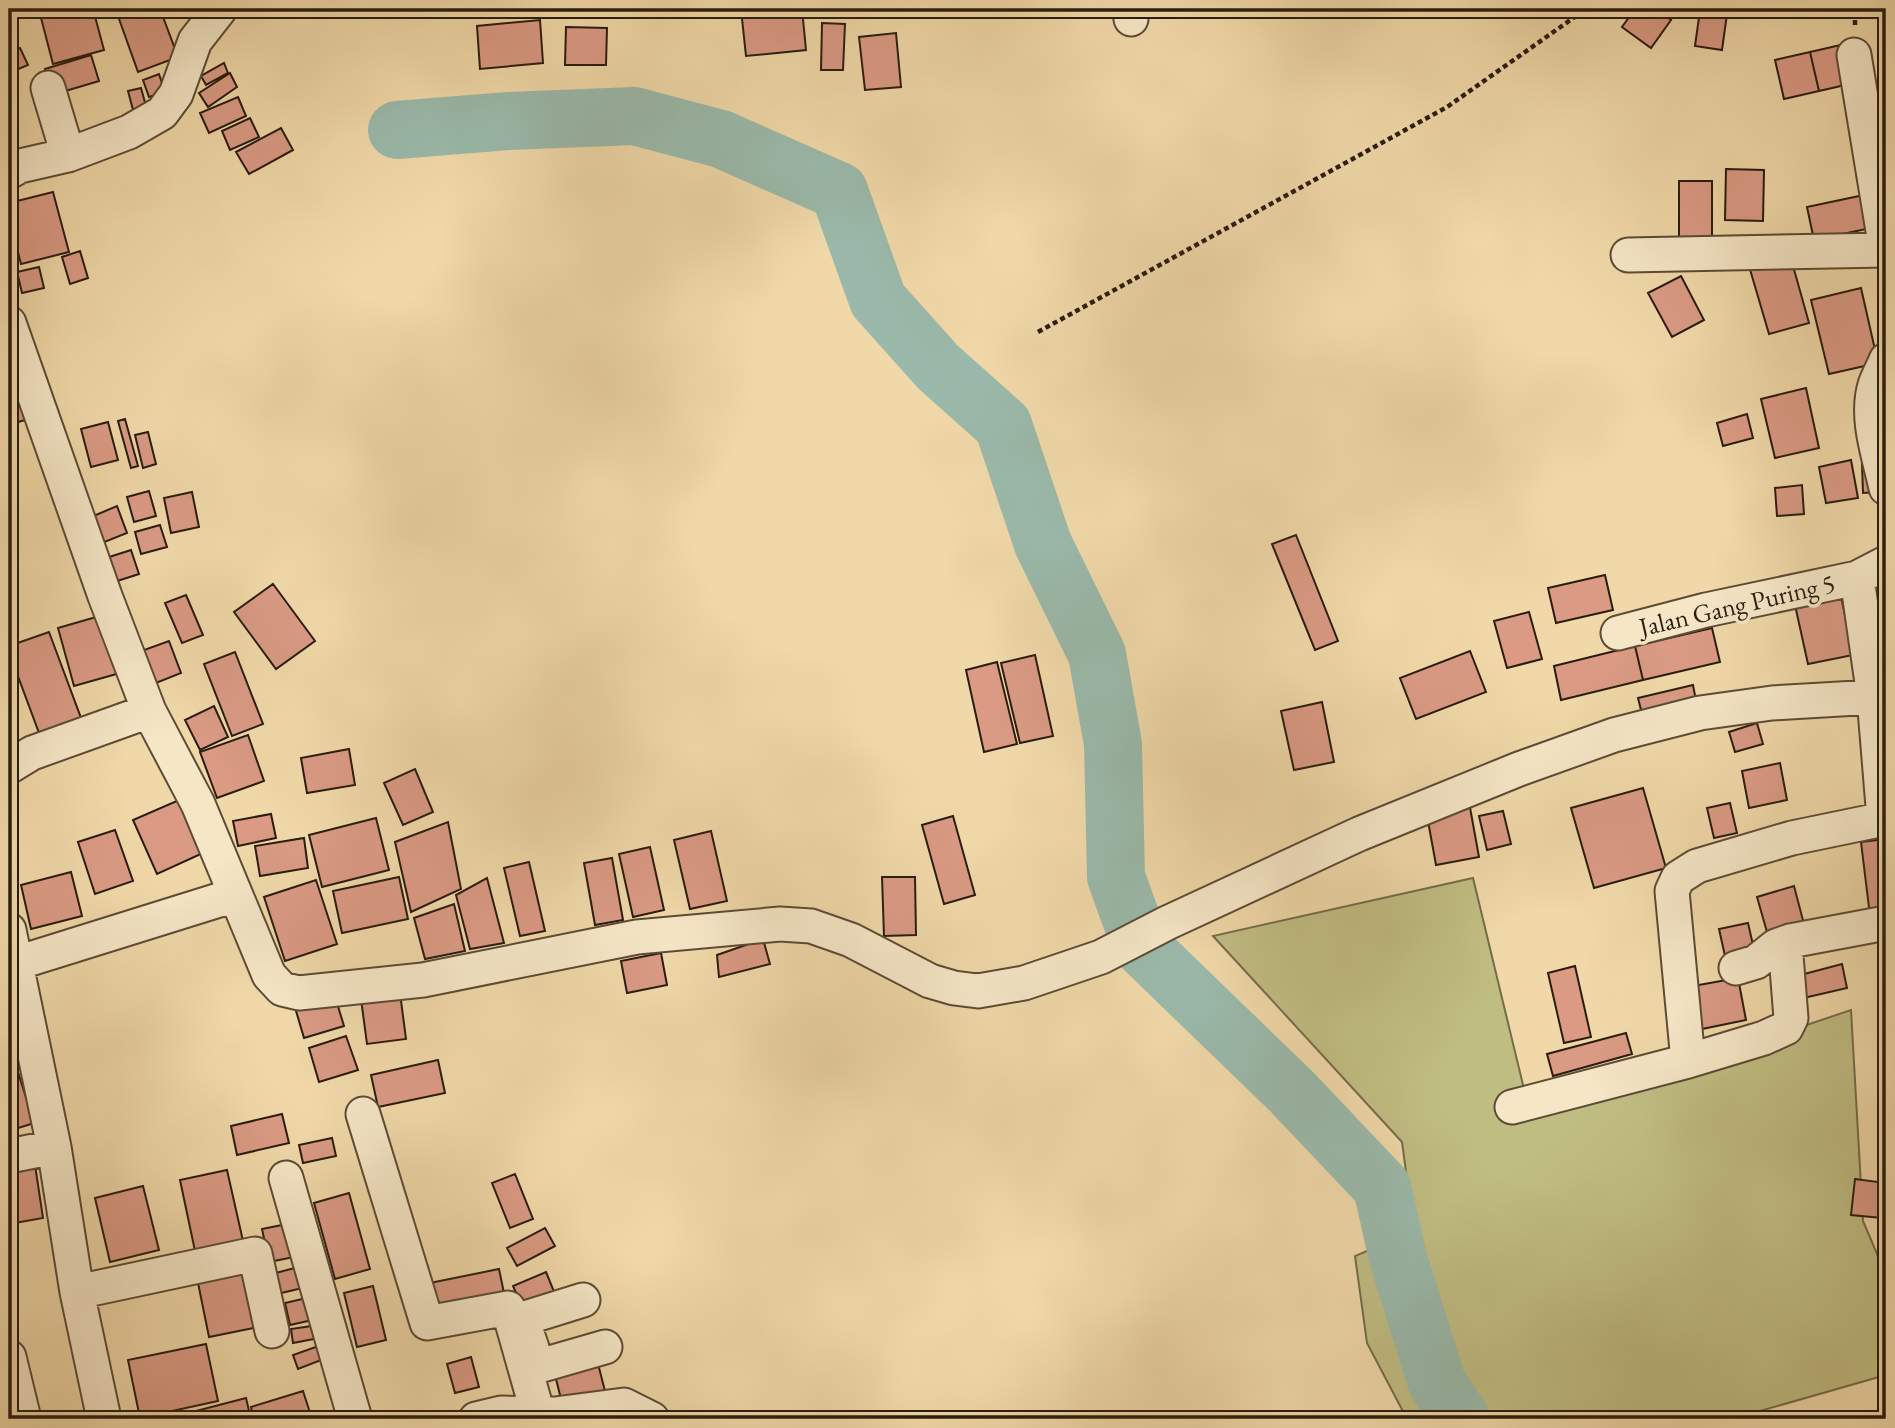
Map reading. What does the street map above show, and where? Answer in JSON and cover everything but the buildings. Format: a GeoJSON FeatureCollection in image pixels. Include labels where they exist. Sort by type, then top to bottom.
{"type":"FeatureCollection","features":[{"type":"Feature","properties":{"kind":"street"},"geometry":{"type":"LineString","coordinates":[[9,172],[20,166],[68,155],[129,132],[162,113],[176,94],[195,41],[219,9]]}},
{"type":"Feature","properties":{"kind":"street"},"geometry":{"type":"LineString","coordinates":[[1628,255],[1886,250],[1877,141],[1854,55]]}},
{"type":"Feature","properties":{"kind":"street"},"geometry":{"type":"LineString","coordinates":[[48,89],[68,155]]}},
{"type":"Feature","properties":{"kind":"street"},"geometry":{"type":"LineString","coordinates":[[9,323],[104,596],[149,711],[198,804],[269,975],[282,989],[299,993],[423,980],[637,937],[779,924],[811,926],[851,940],[930,981],[978,991],[1024,983],[1101,957],[1167,923],[1359,834],[1519,769],[1614,735],[1700,713],[1772,703],[1874,698]]}},
{"type":"Feature","properties":{"kind":"street"},"geometry":{"type":"LineString","coordinates":[[1886,359],[1875,384],[1871,402],[1886,488]]}},
{"type":"Feature","properties":{"kind":"street","name":"Jalan Gang Puring 5"},"geometry":{"type":"LineString","coordinates":[[1618,633],[1706,610],[1857,578],[1886,563]]}},
{"type":"Feature","properties":{"kind":"street"},"geometry":{"type":"LineString","coordinates":[[1688,1061],[1672,891],[1678,878],[1697,866],[1792,838],[1885,819],[1874,698],[1857,578]]}},
{"type":"Feature","properties":{"kind":"street"},"geometry":{"type":"LineString","coordinates":[[9,767],[32,753],[149,711]]}},
{"type":"Feature","properties":{"kind":"street"},"geometry":{"type":"LineString","coordinates":[[17,963],[235,895]]}},
{"type":"Feature","properties":{"kind":"street"},"geometry":{"type":"LineString","coordinates":[[1736,968],[1756,962],[1776,946],[1785,943],[1886,923]]}},
{"type":"Feature","properties":{"kind":"street"},"geometry":{"type":"LineString","coordinates":[[9,930],[54,1147],[77,1292],[104,1419]]}},
{"type":"Feature","properties":{"kind":"street"},"geometry":{"type":"LineString","coordinates":[[1513,1107],[1688,1061],[1764,1038],[1786,1028],[1791,1018],[1785,943]]}},
{"type":"Feature","properties":{"kind":"street"},"geometry":{"type":"LineString","coordinates":[[363,1114],[427,1323],[508,1308],[547,1414]]}},
{"type":"Feature","properties":{"kind":"street"},"geometry":{"type":"LineString","coordinates":[[9,1156],[54,1147]]}},
{"type":"Feature","properties":{"kind":"street"},"geometry":{"type":"LineString","coordinates":[[286,1178],[355,1419]]}},
{"type":"Feature","properties":{"kind":"street"},"geometry":{"type":"LineString","coordinates":[[77,1292],[255,1254],[272,1331]]}},
{"type":"Feature","properties":{"kind":"street"},"geometry":{"type":"LineString","coordinates":[[547,1414],[539,1366],[522,1319],[583,1300]]}},
{"type":"Feature","properties":{"kind":"street"},"geometry":{"type":"LineString","coordinates":[[539,1366],[605,1347]]}},
{"type":"Feature","properties":{"kind":"street"},"geometry":{"type":"LineString","coordinates":[[9,1357],[24,1419]]}},
{"type":"Feature","properties":{"kind":"street"},"geometry":{"type":"LineString","coordinates":[[476,1419],[501,1413],[547,1414],[624,1405],[652,1419]]}},
{"type":"Feature","properties":{"kind":"path"},"geometry":{"type":"LineString","coordinates":[[1038,332],[1447,107],[1586,9]]}},
{"type":"Feature","properties":{"kind":"shaded area"},"geometry":{"type":"Polygon","coordinates":[[[1473,878],[1531,1118],[1851,1010],[1863,1221],[1886,1275],[1886,1375],[1732,1419],[1407,1419],[1367,1343],[1355,1256],[1414,1231],[1402,1142],[1213,936],[1473,878]]]}},
{"type":"Feature","properties":{"kind":"waterway"},"geometry":{"type":"LineString","coordinates":[[397,130],[509,121],[634,116],[721,139],[839,191],[878,300],[938,367],[1003,425],[1043,544],[1097,654],[1113,744],[1116,877],[1141,946],[1292,1092],[1382,1187],[1398,1258],[1437,1383],[1461,1419]]}}]}
